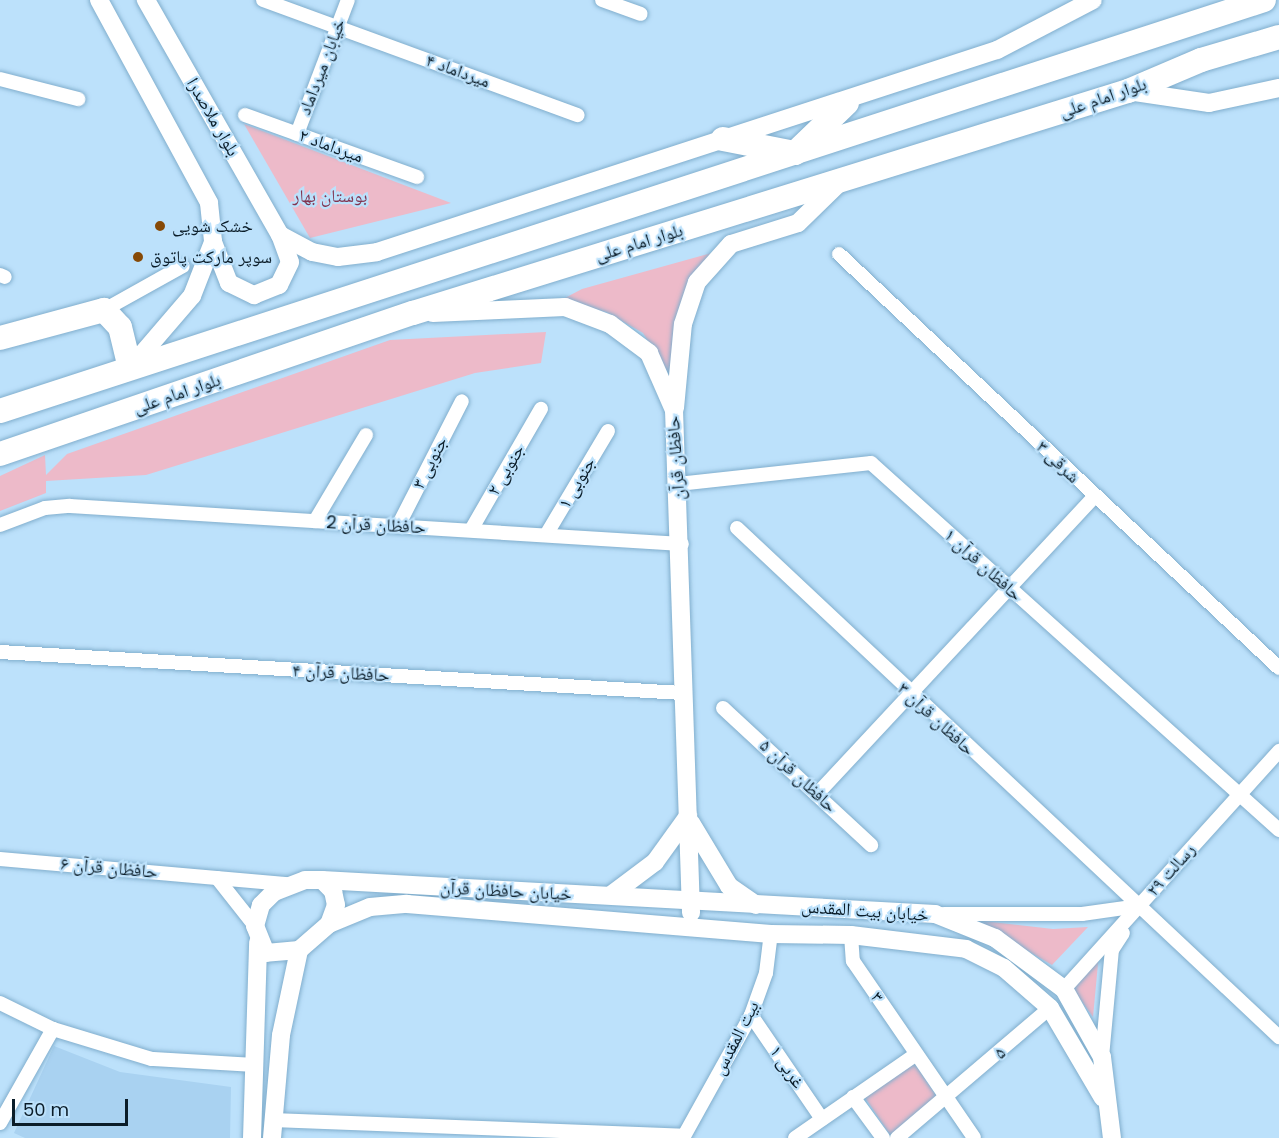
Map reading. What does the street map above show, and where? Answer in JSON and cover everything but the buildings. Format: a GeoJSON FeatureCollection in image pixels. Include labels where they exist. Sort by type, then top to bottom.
{"type":"FeatureCollection","features":[{"type":"Feature","properties":{"kind":"highway","name":"بلوار امام علی"},"geometry":{"type":"LineString","coordinates":[[0,411],[1264,0]]}},
{"type":"Feature","properties":{"kind":"highway"},"geometry":{"type":"LineString","coordinates":[[1190,24],[1208,26],[1216,36],[1214,49],[1201,60]]}},
{"type":"Feature","properties":{"kind":"highway","name":"بلوار امام علی"},"geometry":{"type":"LineString","coordinates":[[0,454],[413,313],[1128,92],[1201,60],[1279,37]]}},
{"type":"Feature","properties":{"kind":"highway"},"geometry":{"type":"LineString","coordinates":[[723,140],[795,153],[847,103]]}},
{"type":"Feature","properties":{"kind":"highway"},"geometry":{"type":"LineString","coordinates":[[0,338],[104,310],[120,327],[130,368]]}},
{"type":"Feature","properties":{"kind":"street"},"geometry":{"type":"LineString","coordinates":[[99,0],[209,203],[213,242],[192,296],[130,368]]}},
{"type":"Feature","properties":{"kind":"street","name":"بلوار ملاصدرا"},"geometry":{"type":"LineString","coordinates":[[146,0],[280,235],[290,262],[279,285],[254,295],[229,283],[213,242]]}},
{"type":"Feature","properties":{"kind":"street","name":"میرداماد ۴"},"geometry":{"type":"LineString","coordinates":[[263,0],[578,115]]}},
{"type":"Feature","properties":{"kind":"street","name":"خیابان میرداماد"},"geometry":{"type":"LineString","coordinates":[[297,134],[348,0]]}},
{"type":"Feature","properties":{"kind":"street"},"geometry":{"type":"LineString","coordinates":[[602,0],[641,15]]}},
{"type":"Feature","properties":{"kind":"street"},"geometry":{"type":"LineString","coordinates":[[280,235],[312,252],[338,257],[377,252],[723,140],[847,103],[997,50],[1093,0]]}},
{"type":"Feature","properties":{"kind":"street"},"geometry":{"type":"LineString","coordinates":[[0,79],[78,99]]}},
{"type":"Feature","properties":{"kind":"street"},"geometry":{"type":"LineString","coordinates":[[1128,92],[1209,103],[1279,88]]}},
{"type":"Feature","properties":{"kind":"street","name":"میرداماد ۲"},"geometry":{"type":"LineString","coordinates":[[245,115],[417,177]]}},
{"type":"Feature","properties":{"kind":"street"},"geometry":{"type":"LineString","coordinates":[[674,410],[683,324],[697,282],[731,244],[798,223],[844,178]]}},
{"type":"Feature","properties":{"kind":"street","name":"۳ شرقی"},"geometry":{"type":"LineString","coordinates":[[839,254],[1094,497],[1279,668]]}},
{"type":"Feature","properties":{"kind":"street"},"geometry":{"type":"LineString","coordinates":[[104,310],[183,266]]}},
{"type":"Feature","properties":{"kind":"street","name":"حافظان قرآن"},"geometry":{"type":"LineString","coordinates":[[413,313],[565,307],[610,324],[649,353],[674,410],[682,544],[683,693],[692,926]]}},
{"type":"Feature","properties":{"kind":"street","name":"جنوبی ۳"},"geometry":{"type":"LineString","coordinates":[[398,526],[462,400]]}},
{"type":"Feature","properties":{"kind":"street","name":"جنوبی ۲"},"geometry":{"type":"LineString","coordinates":[[471,530],[540,409]]}},
{"type":"Feature","properties":{"kind":"street","name":"جنوبی ۱"},"geometry":{"type":"LineString","coordinates":[[546,535],[608,431]]}},
{"type":"Feature","properties":{"kind":"street"},"geometry":{"type":"LineString","coordinates":[[315,521],[366,435]]}},
{"type":"Feature","properties":{"kind":"street","name":"حافظان قرآن ۱"},"geometry":{"type":"LineString","coordinates":[[678,484],[871,463],[1008,588],[1241,793],[1279,830]]}},
{"type":"Feature","properties":{"kind":"street"},"geometry":{"type":"LineString","coordinates":[[818,793],[1094,497]]}},
{"type":"Feature","properties":{"kind":"street","name":"حافظان قرآن 2"},"geometry":{"type":"LineString","coordinates":[[0,525],[45,508],[70,506],[682,544]]}},
{"type":"Feature","properties":{"kind":"street","name":"حافظان قرآن ۳"},"geometry":{"type":"LineString","coordinates":[[737,528],[908,694],[1279,1037]]}},
{"type":"Feature","properties":{"kind":"street","name":"حافظان قرآن ۴"},"geometry":{"type":"LineString","coordinates":[[0,652],[683,693]]}},
{"type":"Feature","properties":{"kind":"street","name":"حافظان قرآن ۵"},"geometry":{"type":"LineString","coordinates":[[723,708],[818,793],[871,845]]}},
{"type":"Feature","properties":{"kind":"street","name":"رسالت ۲۹"},"geometry":{"type":"LineString","coordinates":[[1064,989],[1279,751]]}},
{"type":"Feature","properties":{"kind":"street"},"geometry":{"type":"LineString","coordinates":[[611,895],[655,862],[688,816]]}},
{"type":"Feature","properties":{"kind":"street","name":"حافظان قرآن"},"geometry":{"type":"LineString","coordinates":[[688,816],[729,886],[756,905]]}},
{"type":"Feature","properties":{"kind":"street","name":"حافظان قرآن ۶"},"geometry":{"type":"LineString","coordinates":[[0,858],[288,884]]}},
{"type":"Feature","properties":{"kind":"street"},"geometry":{"type":"LineString","coordinates":[[217,878],[257,934],[266,953],[299,950],[329,924],[336,904],[322,880],[288,884],[261,905],[257,934],[256,1065],[252,1138]]}},
{"type":"Feature","properties":{"kind":"street","name":"خیابان حافظان قرآن"},"geometry":{"type":"LineString","coordinates":[[322,880],[691,901]]}},
{"type":"Feature","properties":{"kind":"street","name":"خیابان بیت المقدس"},"geometry":{"type":"LineString","coordinates":[[691,901],[935,914],[995,939],[1064,989],[1102,1057],[1112,1138]]}},
{"type":"Feature","properties":{"kind":"street","name":"خیابان حافظان قرآن"},"geometry":{"type":"LineString","coordinates":[[329,924],[369,907],[407,904],[692,926]]}},
{"type":"Feature","properties":{"kind":"street"},"geometry":{"type":"LineString","coordinates":[[935,914],[1082,914],[1139,906]]}},
{"type":"Feature","properties":{"kind":"street"},"geometry":{"type":"LineString","coordinates":[[1102,1057],[1113,951],[1139,906]]}},
{"type":"Feature","properties":{"kind":"street","name":"خیابان بیت المقدس"},"geometry":{"type":"LineString","coordinates":[[692,926],[771,934],[850,935],[966,949],[1004,968],[1050,1008],[1109,1113]]}},
{"type":"Feature","properties":{"kind":"street","name":"بیت المقدس"},"geometry":{"type":"LineString","coordinates":[[272,1129],[684,1136],[752,1015],[766,973],[771,934]]}},
{"type":"Feature","properties":{"kind":"street","name":"۳"},"geometry":{"type":"LineString","coordinates":[[850,935],[853,961],[915,1055],[949,1098],[974,1138]]}},
{"type":"Feature","properties":{"kind":"street"},"geometry":{"type":"LineString","coordinates":[[272,1129],[281,1035],[299,950]]}},
{"type":"Feature","properties":{"kind":"street"},"geometry":{"type":"LineString","coordinates":[[1050,1008],[1064,989]]}},
{"type":"Feature","properties":{"kind":"street"},"geometry":{"type":"LineString","coordinates":[[0,1003],[53,1029],[152,1059],[256,1065]]}},
{"type":"Feature","properties":{"kind":"street","name":"۵"},"geometry":{"type":"LineString","coordinates":[[897,1138],[949,1098],[1050,1008]]}},
{"type":"Feature","properties":{"kind":"street","name":"۱ غربی"},"geometry":{"type":"LineString","coordinates":[[752,1015],[822,1119]]}},
{"type":"Feature","properties":{"kind":"street"},"geometry":{"type":"LineString","coordinates":[[0,1124],[53,1029]]}},
{"type":"Feature","properties":{"kind":"street"},"geometry":{"type":"LineString","coordinates":[[795,1138],[915,1055]]}},
{"type":"Feature","properties":{"kind":"street"},"geometry":{"type":"LineString","coordinates":[[853,1097],[883,1138]]}},
{"type":"Feature","properties":{"kind":"shaded area"},"geometry":{"type":"Polygon","coordinates":[[[54,1046],[120,1072],[231,1087],[230,1138],[25,1138],[14,1133],[54,1046]]]}},
{"type":"Feature","properties":{"kind":"green space","name":"بوستان بهار"},"geometry":{"type":"Polygon","coordinates":[[[244,124],[451,203],[310,238],[244,124]]]}},
{"type":"Feature","properties":{"kind":"green space"},"geometry":{"type":"Polygon","coordinates":[[[715,252],[671,378],[643,333],[606,312],[561,300],[582,289],[715,252]]]}},
{"type":"Feature","properties":{"kind":"green space"},"geometry":{"type":"Polygon","coordinates":[[[546,332],[541,363],[475,373],[146,475],[46,481],[46,493],[0,511],[0,476],[45,455],[46,475],[67,454],[390,340],[546,332]]]}},
{"type":"Feature","properties":{"kind":"green space"},"geometry":{"type":"Polygon","coordinates":[[[975,920],[1053,929],[1088,927],[1052,965],[975,920]]]}},
{"type":"Feature","properties":{"kind":"green space"},"geometry":{"type":"Polygon","coordinates":[[[1099,953],[1093,1017],[1070,985],[1099,953]]]}},
{"type":"Feature","properties":{"kind":"green space"},"geometry":{"type":"Polygon","coordinates":[[[912,1060],[940,1101],[890,1135],[862,1094],[912,1060]]]}},
{"type":"Feature","properties":{"kind":"place","name":"خشک شویی"},"geometry":{"type":"Point","coordinates":[160,226]}},
{"type":"Feature","properties":{"kind":"place","name":"سوپر مارکت پاتوق"},"geometry":{"type":"Point","coordinates":[138,257]}}]}
